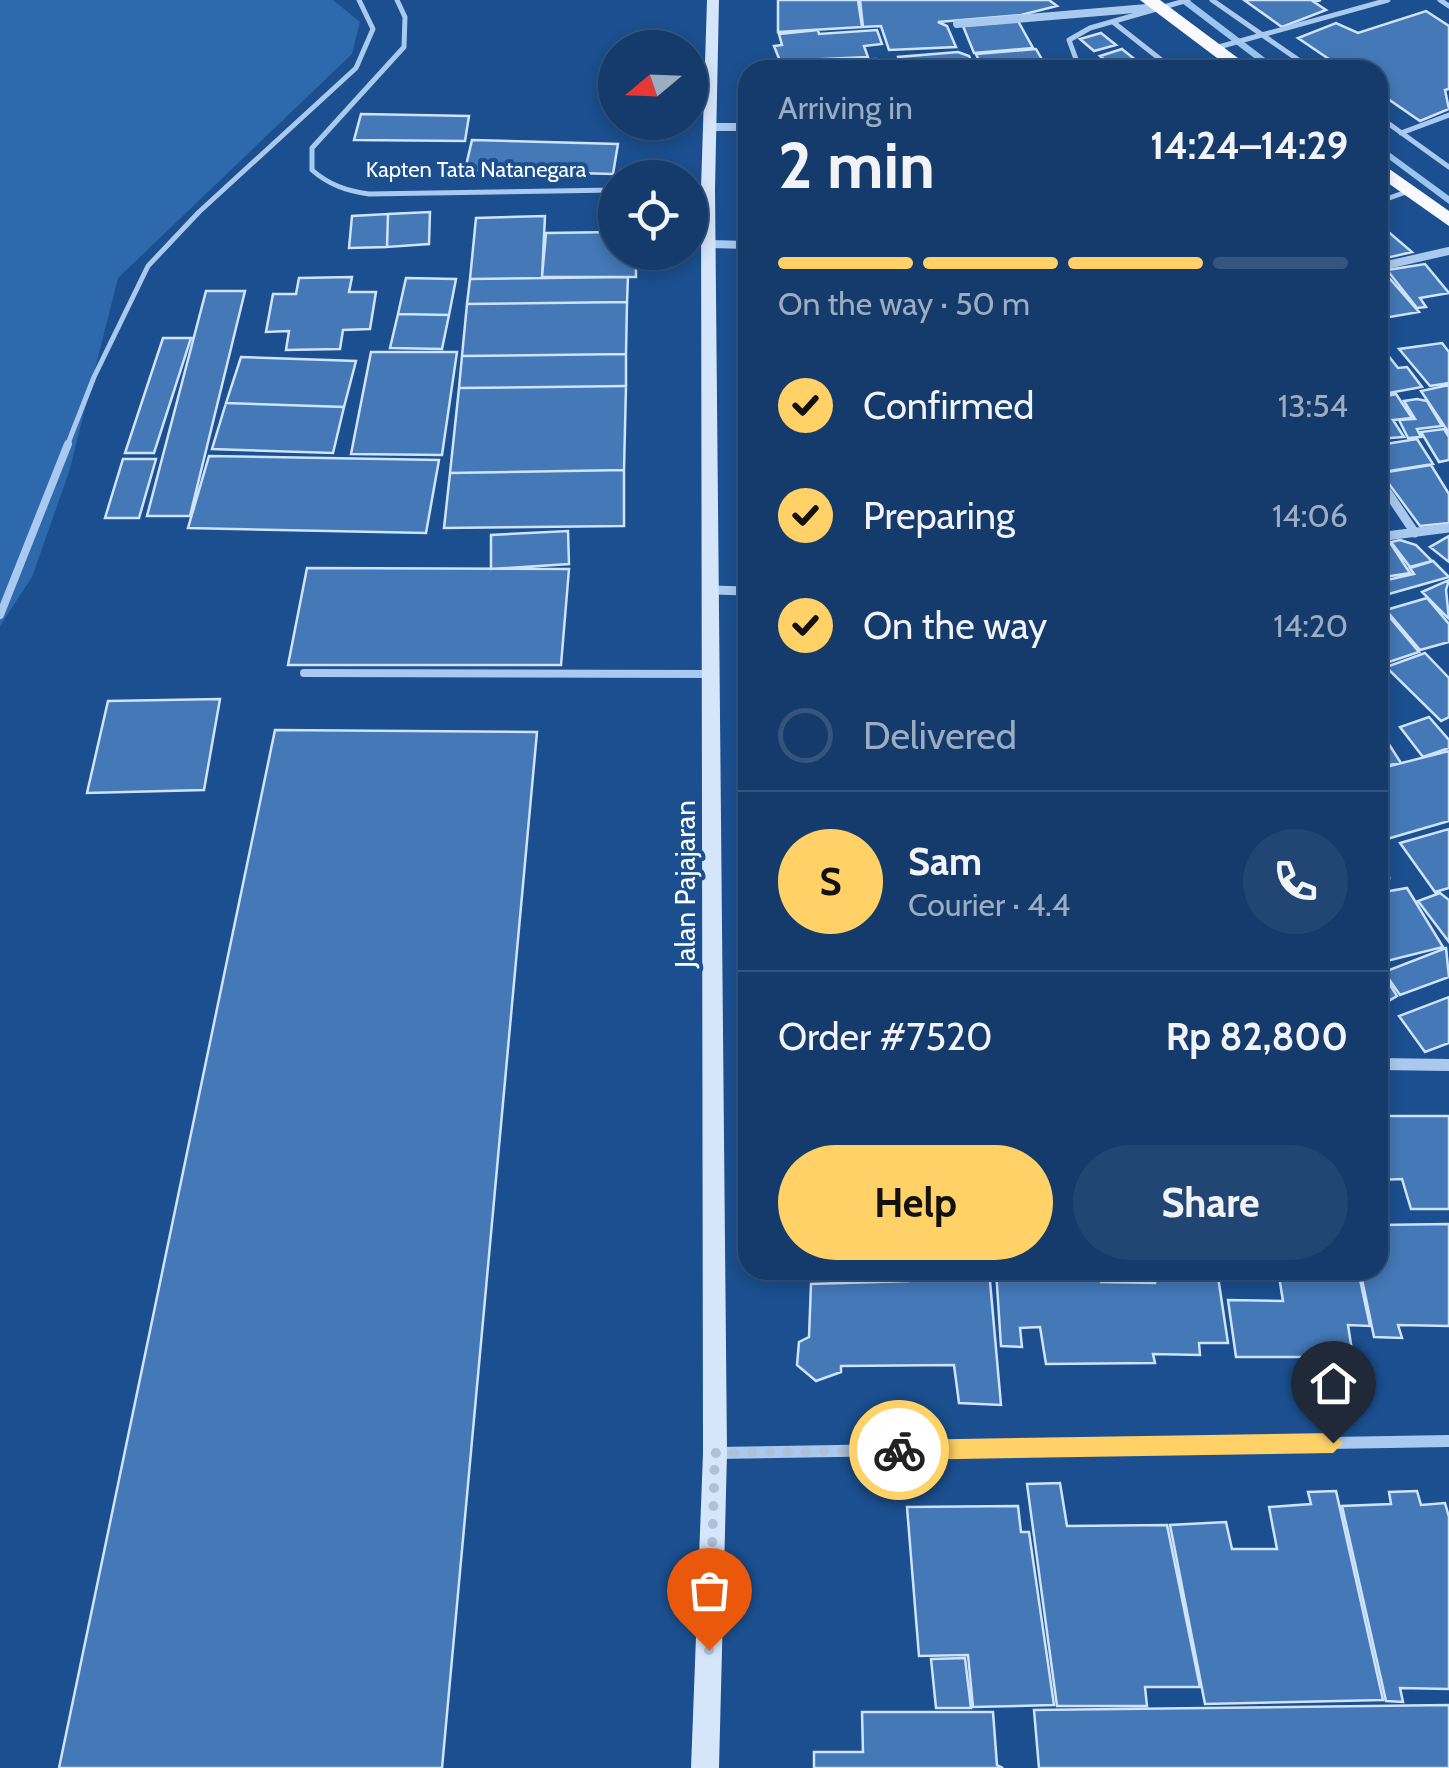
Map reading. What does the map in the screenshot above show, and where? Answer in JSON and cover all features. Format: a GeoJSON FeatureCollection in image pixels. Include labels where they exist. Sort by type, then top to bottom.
{"type":"FeatureCollection","features":[{"type":"Feature","properties":{"kind":"highway"},"geometry":{"type":"LineString","coordinates":[[1154,4],[1231,60]]}},
{"type":"Feature","properties":{"kind":"highway"},"geometry":{"type":"LineString","coordinates":[[1388,174],[1449,220]]}},
{"type":"Feature","properties":{"kind":"main road","name":"Jalan Pajajaran"},"geometry":{"type":"LineString","coordinates":[[704,160],[710,127],[713,0]]}},
{"type":"Feature","properties":{"kind":"main road","name":"Jalan Pajajaran"},"geometry":{"type":"LineString","coordinates":[[705,1768],[715,1453],[708,238]]}},
{"type":"Feature","properties":{"kind":"street"},"geometry":{"type":"LineString","coordinates":[[957,24],[1154,4]]}},
{"type":"Feature","properties":{"kind":"street"},"geometry":{"type":"LineString","coordinates":[[710,127],[738,126]]}},
{"type":"Feature","properties":{"kind":"street"},"geometry":{"type":"LineString","coordinates":[[709,244],[738,245]]}},
{"type":"Feature","properties":{"kind":"street"},"geometry":{"type":"LineString","coordinates":[[1388,265],[1449,251]]}},
{"type":"Feature","properties":{"kind":"street"},"geometry":{"type":"LineString","coordinates":[[1388,493],[1415,533]]}},
{"type":"Feature","properties":{"kind":"street"},"geometry":{"type":"LineString","coordinates":[[1388,536],[1449,528]]}},
{"type":"Feature","properties":{"kind":"street"},"geometry":{"type":"LineString","coordinates":[[711,590],[738,591]]}},
{"type":"Feature","properties":{"kind":"street"},"geometry":{"type":"LineString","coordinates":[[1388,1064],[1449,1066]]}},
{"type":"Feature","properties":{"kind":"street"},"geometry":{"type":"LineString","coordinates":[[715,1453],[1449,1441]]}},
{"type":"Feature","properties":{"kind":"lane"},"geometry":{"type":"LineString","coordinates":[[0,615],[94,378],[148,266],[199,212],[356,68],[374,30],[360,0]]}},
{"type":"Feature","properties":{"kind":"lane","name":"Kapten Tata Natanegara"},"geometry":{"type":"LineString","coordinates":[[397,0],[405,17],[404,47],[312,148],[312,170],[323,181],[339,190],[369,194],[598,190]]}},
{"type":"Feature","properties":{"kind":"lane"},"geometry":{"type":"LineString","coordinates":[[1076,60],[1069,40],[1154,4],[1188,0]]}},
{"type":"Feature","properties":{"kind":"lane"},"geometry":{"type":"LineString","coordinates":[[1212,0],[1299,60]]}},
{"type":"Feature","properties":{"kind":"lane"},"geometry":{"type":"LineString","coordinates":[[1215,48],[1388,0]]}},
{"type":"Feature","properties":{"kind":"lane"},"geometry":{"type":"LineString","coordinates":[[1440,0],[1449,6]]}},
{"type":"Feature","properties":{"kind":"lane"},"geometry":{"type":"LineString","coordinates":[[1113,22],[1161,60]]}},
{"type":"Feature","properties":{"kind":"lane"},"geometry":{"type":"LineString","coordinates":[[1401,133],[1449,115]]}},
{"type":"Feature","properties":{"kind":"lane"},"geometry":{"type":"LineString","coordinates":[[1388,123],[1449,166]]}},
{"type":"Feature","properties":{"kind":"lane"},"geometry":{"type":"LineString","coordinates":[[1388,198],[1409,190]]}},
{"type":"Feature","properties":{"kind":"lane"},"geometry":{"type":"LineString","coordinates":[[304,674],[711,674]]}},
{"type":"Feature","properties":{"kind":"shaded area"},"geometry":{"type":"Polygon","coordinates":[[[0,0],[333,0],[360,22],[352,54],[118,278],[69,472],[32,577],[0,626],[0,0]]]}},
{"type":"Feature","properties":{"kind":"building"},"geometry":{"type":"Polygon","coordinates":[[[778,0],[858,0],[862,27],[778,32],[778,0]]]}},
{"type":"Feature","properties":{"kind":"building"},"geometry":{"type":"Polygon","coordinates":[[[860,0],[1049,0],[1057,6],[1021,15],[938,22],[947,26],[956,47],[889,50],[881,26],[863,27],[860,0]]]}},
{"type":"Feature","properties":{"kind":"building"},"geometry":{"type":"Polygon","coordinates":[[[1244,0],[1321,0],[1314,2],[1326,10],[1282,27],[1244,0]]]}},
{"type":"Feature","properties":{"kind":"building"},"geometry":{"type":"Polygon","coordinates":[[[1426,11],[1449,26],[1449,89],[1445,90],[1449,109],[1420,121],[1388,99],[1388,60],[1330,60],[1298,38],[1336,23],[1358,33],[1426,11]]]}},
{"type":"Feature","properties":{"kind":"building"},"geometry":{"type":"Polygon","coordinates":[[[1018,21],[1033,48],[974,53],[963,26],[1018,21]]]}},
{"type":"Feature","properties":{"kind":"building"},"geometry":{"type":"Polygon","coordinates":[[[877,30],[882,44],[864,46],[868,57],[780,60],[774,46],[782,45],[779,34],[877,30]]]}},
{"type":"Feature","properties":{"kind":"building"},"geometry":{"type":"Polygon","coordinates":[[[1101,33],[1116,45],[1094,51],[1080,39],[1101,33]]]}},
{"type":"Feature","properties":{"kind":"building"},"geometry":{"type":"Polygon","coordinates":[[[1036,49],[1042,60],[979,60],[976,54],[1036,49]]]}},
{"type":"Feature","properties":{"kind":"building"},"geometry":{"type":"Polygon","coordinates":[[[1122,49],[1136,60],[1105,60],[1100,56],[1122,49]]]}},
{"type":"Feature","properties":{"kind":"building"},"geometry":{"type":"Polygon","coordinates":[[[958,52],[971,60],[899,60],[898,57],[958,52]]]}},
{"type":"Feature","properties":{"kind":"building"},"geometry":{"type":"Polygon","coordinates":[[[361,114],[469,116],[465,141],[354,140],[361,114]]]}},
{"type":"Feature","properties":{"kind":"building"},"geometry":{"type":"Polygon","coordinates":[[[472,140],[618,144],[615,160],[598,160],[598,174],[465,170],[472,140]]]}},
{"type":"Feature","properties":{"kind":"building"},"geometry":{"type":"Polygon","coordinates":[[[430,212],[429,244],[387,247],[388,214],[430,212]]]}},
{"type":"Feature","properties":{"kind":"building"},"geometry":{"type":"Polygon","coordinates":[[[388,214],[387,247],[349,248],[352,216],[388,214]]]}},
{"type":"Feature","properties":{"kind":"building"},"geometry":{"type":"Polygon","coordinates":[[[545,216],[542,278],[470,279],[476,218],[545,216]]]}},
{"type":"Feature","properties":{"kind":"building"},"geometry":{"type":"Polygon","coordinates":[[[598,232],[598,270],[636,270],[636,277],[542,277],[546,233],[598,232]]]}},
{"type":"Feature","properties":{"kind":"building"},"geometry":{"type":"Polygon","coordinates":[[[1388,232],[1412,252],[1388,258],[1388,232]]]}},
{"type":"Feature","properties":{"kind":"building"},"geometry":{"type":"Polygon","coordinates":[[[1425,264],[1449,293],[1420,298],[1426,307],[1417,308],[1388,270],[1425,264]]]}},
{"type":"Feature","properties":{"kind":"building"},"geometry":{"type":"Polygon","coordinates":[[[352,277],[349,292],[376,292],[370,329],[343,330],[340,349],[286,350],[289,331],[266,332],[273,294],[296,294],[299,278],[352,277]]]}},
{"type":"Feature","properties":{"kind":"building"},"geometry":{"type":"Polygon","coordinates":[[[628,277],[627,302],[467,304],[470,279],[628,277]]]}},
{"type":"Feature","properties":{"kind":"building"},"geometry":{"type":"Polygon","coordinates":[[[1388,277],[1419,312],[1388,317],[1388,277]]]}},
{"type":"Feature","properties":{"kind":"building"},"geometry":{"type":"Polygon","coordinates":[[[406,278],[456,279],[449,315],[398,314],[406,278]]]}},
{"type":"Feature","properties":{"kind":"building"},"geometry":{"type":"Polygon","coordinates":[[[206,291],[245,291],[190,516],[147,516],[206,291]]]}},
{"type":"Feature","properties":{"kind":"building"},"geometry":{"type":"Polygon","coordinates":[[[627,302],[626,354],[462,356],[467,304],[627,302]]]}},
{"type":"Feature","properties":{"kind":"building"},"geometry":{"type":"Polygon","coordinates":[[[398,314],[449,315],[442,349],[390,348],[398,314]]]}},
{"type":"Feature","properties":{"kind":"building"},"geometry":{"type":"Polygon","coordinates":[[[163,338],[191,338],[154,453],[125,453],[163,338]]]}},
{"type":"Feature","properties":{"kind":"building"},"geometry":{"type":"Polygon","coordinates":[[[1442,343],[1449,352],[1449,383],[1430,386],[1399,349],[1442,343]]]}},
{"type":"Feature","properties":{"kind":"building"},"geometry":{"type":"Polygon","coordinates":[[[371,352],[457,352],[442,455],[351,454],[371,352]]]}},
{"type":"Feature","properties":{"kind":"building"},"geometry":{"type":"Polygon","coordinates":[[[626,354],[626,386],[459,388],[462,356],[626,354]]]}},
{"type":"Feature","properties":{"kind":"building"},"geometry":{"type":"Polygon","coordinates":[[[1388,355],[1398,368],[1407,367],[1422,387],[1388,393],[1388,355]]]}},
{"type":"Feature","properties":{"kind":"building"},"geometry":{"type":"Polygon","coordinates":[[[241,357],[356,361],[344,407],[226,403],[241,357]]]}},
{"type":"Feature","properties":{"kind":"building"},"geometry":{"type":"Polygon","coordinates":[[[1449,385],[1449,433],[1421,391],[1449,385]]]}},
{"type":"Feature","properties":{"kind":"building"},"geometry":{"type":"Polygon","coordinates":[[[626,386],[624,470],[450,473],[459,388],[626,386]]]}},
{"type":"Feature","properties":{"kind":"building"},"geometry":{"type":"Polygon","coordinates":[[[1396,394],[1412,418],[1393,420],[1404,437],[1388,438],[1388,396],[1396,394]]]}},
{"type":"Feature","properties":{"kind":"building"},"geometry":{"type":"Polygon","coordinates":[[[1404,401],[1427,401],[1442,426],[1417,429],[1421,437],[1408,438],[1399,420],[1415,419],[1404,401]]]}},
{"type":"Feature","properties":{"kind":"building"},"geometry":{"type":"Polygon","coordinates":[[[226,403],[344,407],[333,453],[212,449],[226,403]]]}},
{"type":"Feature","properties":{"kind":"building"},"geometry":{"type":"Polygon","coordinates":[[[1444,429],[1449,437],[1449,460],[1439,462],[1421,432],[1444,429]]]}},
{"type":"Feature","properties":{"kind":"building"},"geometry":{"type":"Polygon","coordinates":[[[1417,439],[1433,464],[1388,471],[1388,444],[1417,439]]]}},
{"type":"Feature","properties":{"kind":"building"},"geometry":{"type":"Polygon","coordinates":[[[209,456],[439,460],[426,533],[188,528],[209,456]]]}},
{"type":"Feature","properties":{"kind":"building"},"geometry":{"type":"Polygon","coordinates":[[[123,459],[156,459],[139,518],[105,518],[123,459]]]}},
{"type":"Feature","properties":{"kind":"building"},"geometry":{"type":"Polygon","coordinates":[[[1431,465],[1449,494],[1449,523],[1420,526],[1388,483],[1388,472],[1431,465]]]}},
{"type":"Feature","properties":{"kind":"building"},"geometry":{"type":"Polygon","coordinates":[[[624,470],[624,526],[444,528],[450,473],[624,470]]]}},
{"type":"Feature","properties":{"kind":"building"},"geometry":{"type":"Polygon","coordinates":[[[568,531],[569,564],[491,569],[491,535],[568,531]]]}},
{"type":"Feature","properties":{"kind":"building"},"geometry":{"type":"Polygon","coordinates":[[[1449,536],[1449,562],[1430,547],[1449,536]]]}},
{"type":"Feature","properties":{"kind":"building"},"geometry":{"type":"Polygon","coordinates":[[[1400,540],[1416,545],[1432,561],[1410,567],[1391,542],[1400,540]]]}},
{"type":"Feature","properties":{"kind":"building"},"geometry":{"type":"Polygon","coordinates":[[[1389,541],[1410,573],[1388,576],[1389,541]]]}},
{"type":"Feature","properties":{"kind":"building"},"geometry":{"type":"Polygon","coordinates":[[[1433,561],[1449,577],[1388,594],[1388,580],[1414,574],[1410,568],[1433,561]]]}},
{"type":"Feature","properties":{"kind":"building"},"geometry":{"type":"Polygon","coordinates":[[[307,568],[569,569],[561,665],[288,665],[307,568]]]}},
{"type":"Feature","properties":{"kind":"building"},"geometry":{"type":"Polygon","coordinates":[[[1449,580],[1446,590],[1449,619],[1422,592],[1449,580]]]}},
{"type":"Feature","properties":{"kind":"building"},"geometry":{"type":"Polygon","coordinates":[[[1427,598],[1449,624],[1449,642],[1420,650],[1388,609],[1427,598]]]}},
{"type":"Feature","properties":{"kind":"building"},"geometry":{"type":"Polygon","coordinates":[[[1388,615],[1419,652],[1388,662],[1388,615]]]}},
{"type":"Feature","properties":{"kind":"building"},"geometry":{"type":"Polygon","coordinates":[[[1425,653],[1449,678],[1449,717],[1441,721],[1388,666],[1425,653]]]}},
{"type":"Feature","properties":{"kind":"building"},"geometry":{"type":"Polygon","coordinates":[[[220,699],[204,790],[87,793],[108,701],[220,699]]]}},
{"type":"Feature","properties":{"kind":"building"},"geometry":{"type":"Polygon","coordinates":[[[1429,717],[1449,740],[1449,748],[1423,757],[1400,727],[1429,717]]]}},
{"type":"Feature","properties":{"kind":"building"},"geometry":{"type":"Polygon","coordinates":[[[275,730],[537,732],[442,1768],[59,1768],[275,730]]]}},
{"type":"Feature","properties":{"kind":"building"},"geometry":{"type":"Polygon","coordinates":[[[1388,743],[1401,763],[1388,765],[1388,743]]]}},
{"type":"Feature","properties":{"kind":"building"},"geometry":{"type":"Polygon","coordinates":[[[1449,751],[1449,821],[1388,839],[1388,766],[1449,751]]]}},
{"type":"Feature","properties":{"kind":"building"},"geometry":{"type":"Polygon","coordinates":[[[1449,829],[1449,888],[1435,892],[1400,843],[1449,829]]]}},
{"type":"Feature","properties":{"kind":"building"},"geometry":{"type":"Polygon","coordinates":[[[1407,888],[1443,947],[1388,961],[1388,891],[1407,888]]]}},
{"type":"Feature","properties":{"kind":"building"},"geometry":{"type":"Polygon","coordinates":[[[1440,893],[1449,900],[1449,942],[1418,901],[1440,893]]]}},
{"type":"Feature","properties":{"kind":"building"},"geometry":{"type":"Polygon","coordinates":[[[1446,948],[1449,977],[1400,995],[1388,978],[1388,970],[1446,948]]]}},
{"type":"Feature","properties":{"kind":"building"},"geometry":{"type":"Polygon","coordinates":[[[1388,982],[1397,996],[1388,1001],[1388,982]]]}},
{"type":"Feature","properties":{"kind":"building"},"geometry":{"type":"Polygon","coordinates":[[[1449,997],[1449,1043],[1425,1052],[1399,1016],[1449,997]]]}},
{"type":"Feature","properties":{"kind":"building"},"geometry":{"type":"Polygon","coordinates":[[[1388,1116],[1449,1116],[1449,1209],[1411,1209],[1402,1179],[1388,1180],[1388,1116]]]}},
{"type":"Feature","properties":{"kind":"building"},"geometry":{"type":"Polygon","coordinates":[[[1449,1224],[1449,1326],[1398,1325],[1402,1338],[1374,1337],[1362,1280],[1388,1280],[1388,1225],[1449,1224]]]}},
{"type":"Feature","properties":{"kind":"building"},"geometry":{"type":"Polygon","coordinates":[[[990,1280],[1001,1405],[959,1403],[954,1365],[841,1366],[841,1372],[816,1381],[797,1365],[799,1342],[809,1337],[811,1284],[990,1280]]]}},
{"type":"Feature","properties":{"kind":"building"},"geometry":{"type":"Polygon","coordinates":[[[997,1280],[1219,1280],[1228,1343],[1199,1343],[1200,1355],[1153,1354],[1155,1363],[1046,1364],[1040,1327],[1020,1328],[1022,1347],[1001,1346],[997,1280]]]}},
{"type":"Feature","properties":{"kind":"building"},"geometry":{"type":"Polygon","coordinates":[[[1280,1280],[1360,1280],[1370,1326],[1348,1325],[1353,1357],[1236,1357],[1228,1300],[1283,1301],[1280,1280]]]}},
{"type":"Feature","properties":{"kind":"building"},"geometry":{"type":"Polygon","coordinates":[[[1060,1483],[1067,1526],[1167,1525],[1200,1687],[1145,1687],[1147,1706],[1057,1706],[1027,1484],[1060,1483]]]}},
{"type":"Feature","properties":{"kind":"building"},"geometry":{"type":"Polygon","coordinates":[[[1336,1491],[1383,1700],[1205,1704],[1170,1525],[1226,1522],[1232,1549],[1277,1549],[1269,1507],[1311,1504],[1308,1492],[1336,1491]]]}},
{"type":"Feature","properties":{"kind":"building"},"geometry":{"type":"Polygon","coordinates":[[[1417,1491],[1421,1505],[1445,1503],[1449,1517],[1449,1689],[1400,1688],[1403,1702],[1386,1701],[1342,1506],[1391,1504],[1389,1492],[1417,1491]]]}},
{"type":"Feature","properties":{"kind":"building"},"geometry":{"type":"Polygon","coordinates":[[[1018,1506],[1021,1532],[1029,1532],[1054,1705],[973,1707],[968,1655],[919,1656],[907,1507],[1018,1506]]]}},
{"type":"Feature","properties":{"kind":"building"},"geometry":{"type":"Polygon","coordinates":[[[965,1658],[971,1708],[936,1708],[931,1659],[965,1658]]]}},
{"type":"Feature","properties":{"kind":"building"},"geometry":{"type":"Polygon","coordinates":[[[1449,1705],[1449,1768],[1039,1768],[1034,1710],[1449,1705]]]}},
{"type":"Feature","properties":{"kind":"building"},"geometry":{"type":"Polygon","coordinates":[[[862,1712],[993,1712],[997,1765],[1003,1768],[814,1768],[814,1752],[863,1752],[862,1712]]]}},
{"type":"Feature","properties":{"kind":"waterway"},"geometry":{"type":"LineString","coordinates":[[1185,1],[1235,39]]}},
{"type":"Feature","properties":{"kind":"waterway"},"geometry":{"type":"LineString","coordinates":[[1238,41],[1263,60]]}},
{"type":"Feature","properties":{"kind":"waterway"},"geometry":{"type":"LineString","coordinates":[[1388,155],[1449,201]]}},
{"type":"Feature","properties":{"kind":"way so far"},"geometry":{"type":"LineString","coordinates":[[709,1650],[715,1453],[899,1450]]}},
{"type":"Feature","properties":{"kind":"route"},"geometry":{"type":"LineString","coordinates":[[899,1450],[1333,1443]]}}]}
